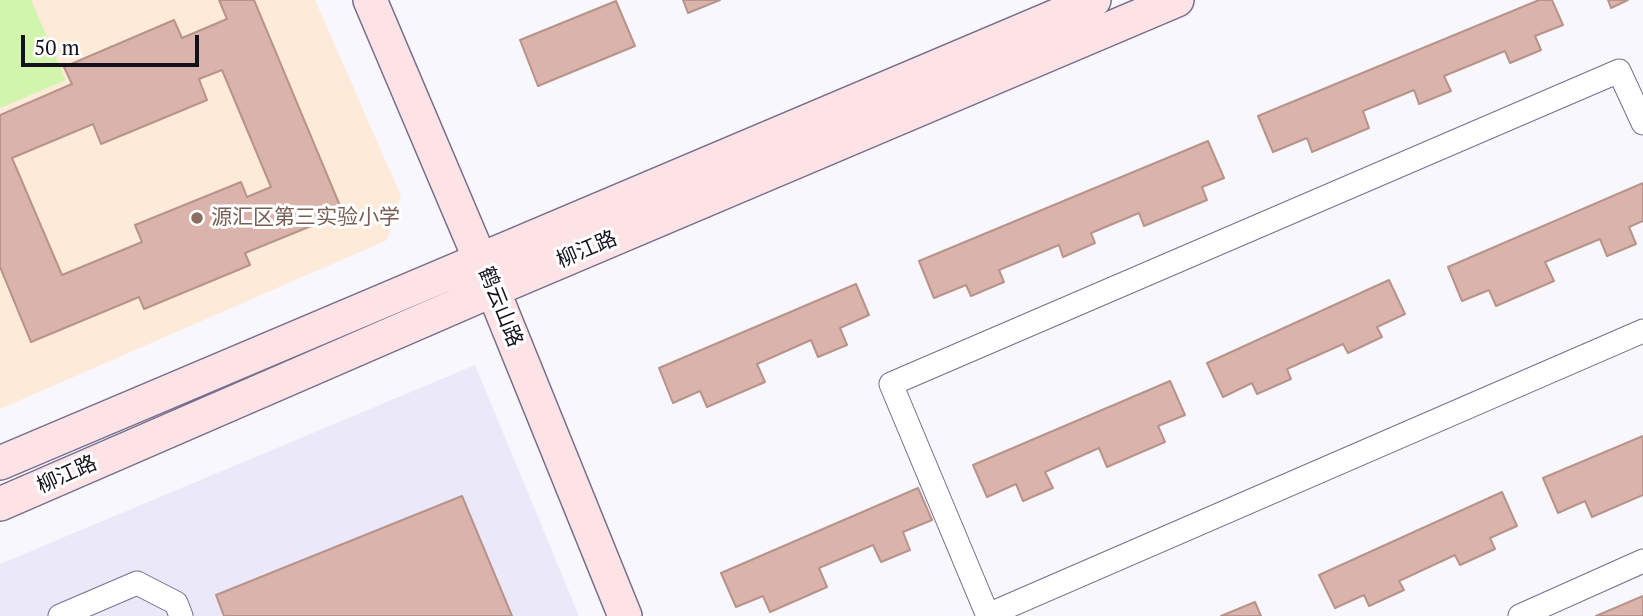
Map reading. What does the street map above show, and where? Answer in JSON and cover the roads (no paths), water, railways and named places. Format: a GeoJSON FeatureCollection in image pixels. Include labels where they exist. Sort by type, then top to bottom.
{"type":"FeatureCollection","features":[{"type":"Feature","properties":{"kind":"street","name":"鹤云山路"},"geometry":{"type":"LineString","coordinates":[[370,0],[480,258],[625,616]]}},
{"type":"Feature","properties":{"kind":"street","name":"柳江路"},"geometry":{"type":"LineString","coordinates":[[0,463],[1094,0]]}},
{"type":"Feature","properties":{"kind":"street","name":"柳江路"},"geometry":{"type":"LineString","coordinates":[[0,505],[493,290],[1177,0]]}},
{"type":"Feature","properties":{"kind":"street"},"geometry":{"type":"LineString","coordinates":[[1643,123],[1619,71],[891,384],[988,616],[1643,331]]}},
{"type":"Feature","properties":{"kind":"street"},"geometry":{"type":"LineString","coordinates":[[1520,616],[1643,561]]}},
{"type":"Feature","properties":{"kind":"street"},"geometry":{"type":"LineString","coordinates":[[60,616],[137,583],[176,603],[181,616]]}},
{"type":"Feature","properties":{"kind":"place","name":"源汇区第三实验小学"},"geometry":{"type":"Point","coordinates":[197,218]}}]}
